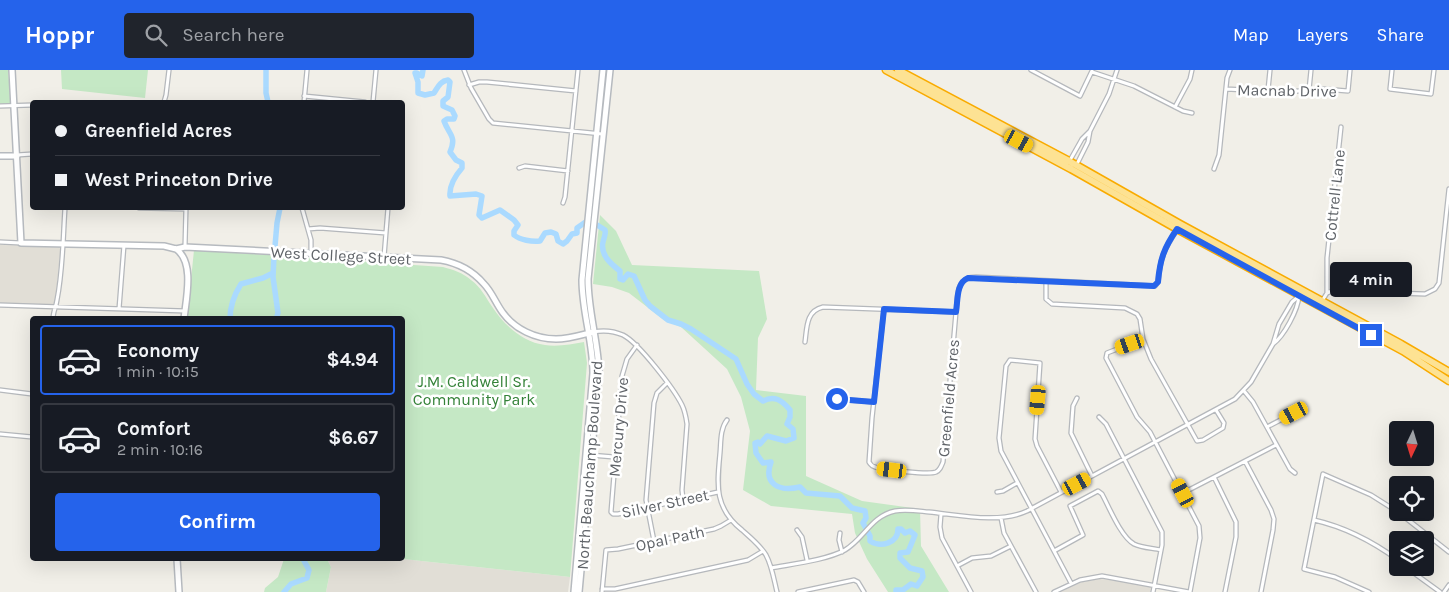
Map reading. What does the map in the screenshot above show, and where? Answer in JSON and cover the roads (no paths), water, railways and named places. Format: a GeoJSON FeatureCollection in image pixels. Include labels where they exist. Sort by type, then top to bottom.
{"type":"FeatureCollection","features":[{"type":"Feature","properties":{"kind":"highway"},"geometry":{"type":"LineString","coordinates":[[886,70],[1068,164]]}},
{"type":"Feature","properties":{"kind":"highway"},"geometry":{"type":"LineString","coordinates":[[898,70],[1068,164],[1299,296],[1402,351],[1449,381]]}},
{"type":"Feature","properties":{"kind":"highway"},"geometry":{"type":"LineString","coordinates":[[1179,227],[1278,276],[1449,372]]}},
{"type":"Feature","properties":{"kind":"street"},"geometry":{"type":"LineString","coordinates":[[0,242],[21,243],[12,70],[17,70]]}},
{"type":"Feature","properties":{"kind":"street"},"geometry":{"type":"LineString","coordinates":[[164,100],[169,70]]}},
{"type":"Feature","properties":{"kind":"street"},"geometry":{"type":"LineString","coordinates":[[304,100],[307,70]]}},
{"type":"Feature","properties":{"kind":"street"},"geometry":{"type":"LineString","coordinates":[[373,100],[376,70]]}},
{"type":"Feature","properties":{"kind":"street"},"geometry":{"type":"LineString","coordinates":[[464,70],[469,85],[490,121],[599,134]]}},
{"type":"Feature","properties":{"kind":"street"},"geometry":{"type":"LineString","coordinates":[[563,203],[578,70]]}},
{"type":"Feature","properties":{"kind":"street","name":"North Beauchamp Boulevard"},"geometry":{"type":"LineString","coordinates":[[586,265],[595,211],[603,70]]}},
{"type":"Feature","properties":{"kind":"street","name":"North Beauchamp Boulevard"},"geometry":{"type":"LineString","coordinates":[[574,592],[598,372],[597,348],[591,332],[588,299],[586,265],[588,210],[610,70]]}},
{"type":"Feature","properties":{"kind":"street"},"geometry":{"type":"LineString","coordinates":[[1031,70],[1080,96],[1092,71],[1134,86],[1183,112],[1192,113]]}},
{"type":"Feature","properties":{"kind":"street"},"geometry":{"type":"LineString","coordinates":[[1075,168],[1118,70]]}},
{"type":"Feature","properties":{"kind":"street"},"geometry":{"type":"LineString","coordinates":[[1175,107],[1190,79],[1192,70]]}},
{"type":"Feature","properties":{"kind":"street"},"geometry":{"type":"LineString","coordinates":[[1214,169],[1219,155],[1226,89],[1230,70]]}},
{"type":"Feature","properties":{"kind":"street"},"geometry":{"type":"LineString","coordinates":[[1268,90],[1270,70]]}},
{"type":"Feature","properties":{"kind":"street"},"geometry":{"type":"LineString","coordinates":[[1309,90],[1310,70]]}},
{"type":"Feature","properties":{"kind":"street","name":"Macnab Drive"},"geometry":{"type":"LineString","coordinates":[[1226,89],[1291,92],[1331,89],[1348,91],[1350,70]]}},
{"type":"Feature","properties":{"kind":"street"},"geometry":{"type":"LineString","coordinates":[[1392,70],[1390,90],[1431,94],[1434,70]]}},
{"type":"Feature","properties":{"kind":"street"},"geometry":{"type":"LineString","coordinates":[[469,85],[487,82],[576,92]]}},
{"type":"Feature","properties":{"kind":"street"},"geometry":{"type":"LineString","coordinates":[[304,96],[345,100]]}},
{"type":"Feature","properties":{"kind":"street"},"geometry":{"type":"LineString","coordinates":[[0,106],[30,105]]}},
{"type":"Feature","properties":{"kind":"street","name":"Cottrell Lane"},"geometry":{"type":"LineString","coordinates":[[1327,293],[1326,260],[1341,127]]}},
{"type":"Feature","properties":{"kind":"street"},"geometry":{"type":"LineString","coordinates":[[1068,164],[1082,139],[1090,131]]}},
{"type":"Feature","properties":{"kind":"street"},"geometry":{"type":"LineString","coordinates":[[0,156],[30,154]]}},
{"type":"Feature","properties":{"kind":"street"},"geometry":{"type":"LineString","coordinates":[[519,168],[525,166],[568,171]]}},
{"type":"Feature","properties":{"kind":"street"},"geometry":{"type":"LineString","coordinates":[[1322,301],[1327,293],[1332,291],[1425,294],[1435,288],[1439,283],[1449,189]]}},
{"type":"Feature","properties":{"kind":"street"},"geometry":{"type":"LineString","coordinates":[[53,316],[57,303],[65,210]]}},
{"type":"Feature","properties":{"kind":"street"},"geometry":{"type":"LineString","coordinates":[[185,247],[186,210]]}},
{"type":"Feature","properties":{"kind":"street"},"geometry":{"type":"LineString","coordinates":[[303,210],[311,240],[311,253]]}},
{"type":"Feature","properties":{"kind":"street"},"geometry":{"type":"LineString","coordinates":[[384,257],[388,210]]}},
{"type":"Feature","properties":{"kind":"street"},"geometry":{"type":"LineString","coordinates":[[1179,227],[1163,253],[1158,284],[1152,286],[1046,281],[1046,299],[1052,304],[1126,308],[1132,310],[1140,319],[1143,339],[1150,359],[1197,441],[1203,440],[1223,428],[1224,424],[1216,410]]}},
{"type":"Feature","properties":{"kind":"street"},"geometry":{"type":"LineString","coordinates":[[308,229],[320,228],[386,233]]}},
{"type":"Feature","properties":{"kind":"street","name":"West College Street"},"geometry":{"type":"LineString","coordinates":[[21,243],[164,246],[176,249],[185,247],[441,260],[465,268],[486,285],[509,320],[532,335],[540,338],[555,339],[591,332]]}},
{"type":"Feature","properties":{"kind":"street"},"geometry":{"type":"LineString","coordinates":[[119,309],[124,245]]}},
{"type":"Feature","properties":{"kind":"street"},"geometry":{"type":"LineString","coordinates":[[176,249],[183,255],[188,267],[184,316]]}},
{"type":"Feature","properties":{"kind":"street","name":"Greenfield Acres"},"geometry":{"type":"LineString","coordinates":[[884,309],[868,458],[871,466],[878,468],[924,473],[935,472],[940,469],[943,462],[960,284],[972,277],[1046,281]]}},
{"type":"Feature","properties":{"kind":"street"},"geometry":{"type":"LineString","coordinates":[[771,568],[842,552],[854,544],[874,521],[888,513],[898,511],[1001,518],[1017,515],[1031,509],[1232,402],[1253,379],[1272,344],[1279,324],[1292,302],[1299,296]]}},
{"type":"Feature","properties":{"kind":"street"},"geometry":{"type":"LineString","coordinates":[[1272,344],[1284,330],[1298,305],[1299,296]]}},
{"type":"Feature","properties":{"kind":"street"},"geometry":{"type":"LineString","coordinates":[[0,304],[185,311]]}},
{"type":"Feature","properties":{"kind":"street"},"geometry":{"type":"LineString","coordinates":[[806,342],[808,319],[816,309],[827,307],[956,312]]}},
{"type":"Feature","properties":{"kind":"street"},"geometry":{"type":"LineString","coordinates":[[591,332],[614,332],[623,335],[637,345],[681,403],[687,427],[683,499]]}},
{"type":"Feature","properties":{"kind":"street"},"geometry":{"type":"LineString","coordinates":[[1054,592],[1070,583],[1090,577],[1102,576],[1190,592],[1200,531],[1196,519],[1156,442],[1149,430],[1137,417],[1106,358],[1107,352],[1143,339]]}},
{"type":"Feature","properties":{"kind":"street","name":"Mercury Drive"},"geometry":{"type":"LineString","coordinates":[[612,513],[610,506],[622,372],[627,359],[637,345]]}},
{"type":"Feature","properties":{"kind":"street"},"geometry":{"type":"LineString","coordinates":[[1062,492],[1035,439],[1040,363],[1008,361],[999,445],[1070,583]]}},
{"type":"Feature","properties":{"kind":"street"},"geometry":{"type":"LineString","coordinates":[[654,541],[646,497],[654,403],[659,390],[667,383]]}},
{"type":"Feature","properties":{"kind":"street"},"geometry":{"type":"LineString","coordinates":[[0,390],[30,394]]}},
{"type":"Feature","properties":{"kind":"street"},"geometry":{"type":"LineString","coordinates":[[1244,391],[1253,402],[1290,469],[1295,474]]}},
{"type":"Feature","properties":{"kind":"street"},"geometry":{"type":"LineString","coordinates":[[1077,398],[1073,406],[1071,433],[1092,476]]}},
{"type":"Feature","properties":{"kind":"street"},"geometry":{"type":"LineString","coordinates":[[837,399],[874,402]]}},
{"type":"Feature","properties":{"kind":"street"},"geometry":{"type":"LineString","coordinates":[[1267,427],[1294,413]]}},
{"type":"Feature","properties":{"kind":"street"},"geometry":{"type":"LineString","coordinates":[[1099,417],[1106,424],[1161,530],[1163,538],[1153,592]]}},
{"type":"Feature","properties":{"kind":"street"},"geometry":{"type":"LineString","coordinates":[[726,420],[722,429],[718,492],[723,508],[731,520],[764,552],[771,568],[777,592]]}},
{"type":"Feature","properties":{"kind":"street"},"geometry":{"type":"LineString","coordinates":[[0,434],[30,437]]}},
{"type":"Feature","properties":{"kind":"street"},"geometry":{"type":"LineString","coordinates":[[1183,493],[1276,444]]}},
{"type":"Feature","properties":{"kind":"street"},"geometry":{"type":"LineString","coordinates":[[589,455],[614,457]]}},
{"type":"Feature","properties":{"kind":"street","name":"North Beauchamp Boulevard"},"geometry":{"type":"LineString","coordinates":[[579,592],[589,455]]}},
{"type":"Feature","properties":{"kind":"street"},"geometry":{"type":"LineString","coordinates":[[1245,461],[1274,519],[1261,592]]}},
{"type":"Feature","properties":{"kind":"street"},"geometry":{"type":"LineString","coordinates":[[1369,592],[1335,577],[1304,569],[1323,474],[1371,495],[1389,506]]}},
{"type":"Feature","properties":{"kind":"street"},"geometry":{"type":"LineString","coordinates":[[1214,477],[1236,522],[1236,537],[1225,592]]}},
{"type":"Feature","properties":{"kind":"street"},"geometry":{"type":"LineString","coordinates":[[997,492],[1003,491],[1017,483]]}},
{"type":"Feature","properties":{"kind":"street"},"geometry":{"type":"LineString","coordinates":[[1054,551],[1083,535],[1070,506],[1097,491],[1101,492],[1129,540],[1136,545],[1161,550]]}},
{"type":"Feature","properties":{"kind":"street","name":"Silver Street"},"geometry":{"type":"LineString","coordinates":[[612,513],[718,492]]}},
{"type":"Feature","properties":{"kind":"street"},"geometry":{"type":"LineString","coordinates":[[941,514],[941,534],[971,592]]}},
{"type":"Feature","properties":{"kind":"street"},"geometry":{"type":"LineString","coordinates":[[1001,518],[1003,531],[1036,592]]}},
{"type":"Feature","properties":{"kind":"street","name":"Opal Path"},"geometry":{"type":"LineString","coordinates":[[602,590],[606,550],[615,550],[718,528],[731,520]]}},
{"type":"Feature","properties":{"kind":"street"},"geometry":{"type":"LineString","coordinates":[[1314,520],[1344,528],[1389,554]]}},
{"type":"Feature","properties":{"kind":"street"},"geometry":{"type":"LineString","coordinates":[[1409,521],[1449,552]]}},
{"type":"Feature","properties":{"kind":"street"},"geometry":{"type":"LineString","coordinates":[[797,530],[802,537],[807,560]]}},
{"type":"Feature","properties":{"kind":"street"},"geometry":{"type":"LineString","coordinates":[[840,533],[838,538],[842,552]]}},
{"type":"Feature","properties":{"kind":"street"},"geometry":{"type":"LineString","coordinates":[[957,566],[972,558],[991,556],[1011,546]]}},
{"type":"Feature","properties":{"kind":"street"},"geometry":{"type":"LineString","coordinates":[[602,590],[615,589],[748,560],[764,552]]}},
{"type":"Feature","properties":{"kind":"street"},"geometry":{"type":"LineString","coordinates":[[176,561],[179,592]]}},
{"type":"Feature","properties":{"kind":"street"},"geometry":{"type":"LineString","coordinates":[[1418,576],[1440,592]]}},
{"type":"Feature","properties":{"kind":"street"},"geometry":{"type":"LineString","coordinates":[[798,592],[854,580],[858,582],[864,592]]}},
{"type":"Feature","properties":{"kind":"street"},"geometry":{"type":"LineString","coordinates":[[1444,592],[1449,585]]}},
{"type":"Feature","properties":{"kind":"waterway"},"geometry":{"type":"LineString","coordinates":[[266,70],[268,100]]}},
{"type":"Feature","properties":{"kind":"waterway"},"geometry":{"type":"LineString","coordinates":[[423,70],[422,76],[415,73],[418,82],[418,93],[425,95],[434,93],[443,82],[448,80],[450,82],[448,97],[443,101],[443,106],[452,110],[455,116],[454,119],[444,121],[452,136],[453,142],[450,152],[456,160],[462,163],[462,168],[452,184],[450,196],[476,194],[482,196],[479,215],[482,218],[500,210],[518,225],[514,235],[526,240],[540,241],[545,233],[551,232],[556,234],[558,241],[563,244],[572,234],[577,233],[577,228],[587,221],[605,230],[603,251],[610,262],[620,271],[620,279],[623,280],[628,274],[634,276],[645,300],[650,306],[668,320],[691,329],[736,359],[747,384],[754,394],[763,401],[771,398],[778,400],[790,410],[787,424],[793,429],[794,438],[786,441],[767,436],[760,444],[758,442],[755,443],[756,453],[763,463],[771,462],[769,476],[775,485],[785,488],[800,487],[806,493],[840,496],[852,508],[865,511],[866,518],[863,523],[870,536],[870,541],[874,543],[884,544],[892,541],[898,529],[905,533],[910,531],[915,535],[908,552],[900,553],[900,558],[910,568],[922,571],[923,577],[917,586],[911,584],[903,590],[896,590],[896,592]]}},
{"type":"Feature","properties":{"kind":"waterway"},"geometry":{"type":"LineString","coordinates":[[275,246],[280,210]]}},
{"type":"Feature","properties":{"kind":"waterway"},"geometry":{"type":"LineString","coordinates":[[274,256],[273,277],[277,316]]}},
{"type":"Feature","properties":{"kind":"waterway"},"geometry":{"type":"LineString","coordinates":[[230,316],[233,300],[241,284],[273,273]]}},
{"type":"Feature","properties":{"kind":"waterway"},"geometry":{"type":"LineString","coordinates":[[284,592],[291,584],[307,578],[309,570],[304,561]]}},
{"type":"Feature","properties":{"kind":"park label","name":"J.M. Caldwell Sr. Community Park"},"geometry":{"type":"Point","coordinates":[474,390]}}]}
